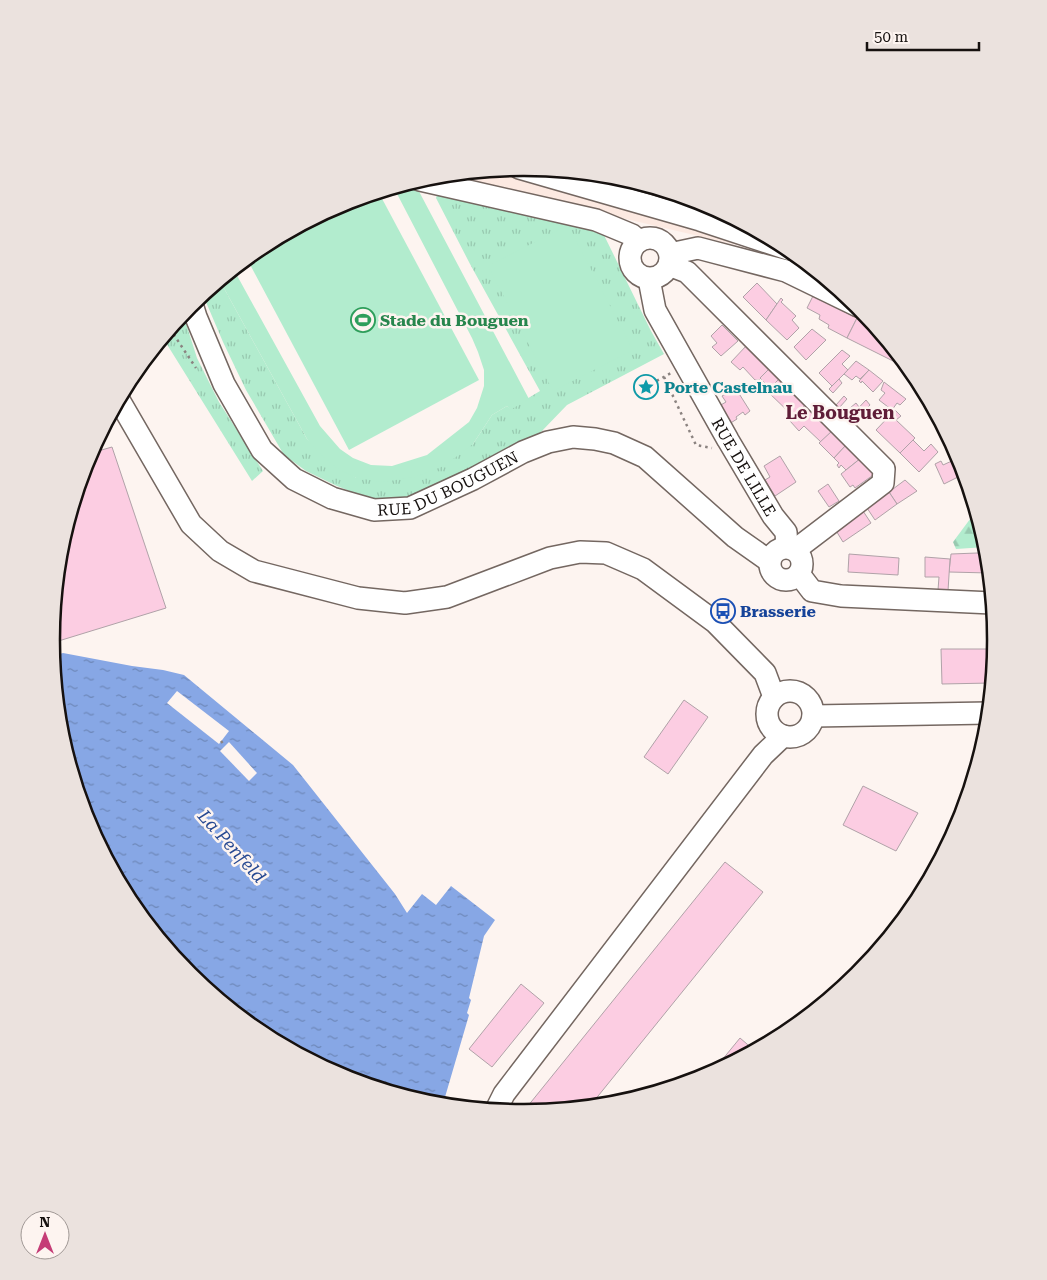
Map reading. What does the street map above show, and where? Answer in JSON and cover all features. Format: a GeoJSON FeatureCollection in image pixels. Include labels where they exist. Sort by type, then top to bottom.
{"type":"FeatureCollection","features":[{"type":"Feature","properties":{"kind":"street"},"geometry":{"type":"LineString","coordinates":[[551,177],[751,237]]}},
{"type":"Feature","properties":{"kind":"street"},"geometry":{"type":"LineString","coordinates":[[438,184],[596,220],[632,235],[638,241]]}},
{"type":"Feature","properties":{"kind":"street"},"geometry":{"type":"LineString","coordinates":[[653,238],[660,240],[668,248],[670,259],[665,272],[659,277],[648,279],[640,277],[635,272],[629,255],[631,249],[638,241],[653,238]]}},
{"type":"Feature","properties":{"kind":"street"},"geometry":{"type":"LineString","coordinates":[[670,259],[698,248],[786,271],[829,292]]}},
{"type":"Feature","properties":{"kind":"street"},"geometry":{"type":"LineString","coordinates":[[670,259],[687,272],[884,469],[883,483],[791,549]]}},
{"type":"Feature","properties":{"kind":"street","name":"RUE DE LILLE"},"geometry":{"type":"LineString","coordinates":[[648,279],[655,310],[728,440],[774,516],[786,532],[791,549]]}},
{"type":"Feature","properties":{"kind":"street","name":"RUE DU BOUGUEN"},"geometry":{"type":"LineString","coordinates":[[195,313],[224,384],[262,450],[294,480],[332,498],[374,510],[410,508],[473,479],[523,452],[548,442],[574,437],[595,438],[645,457],[735,537],[769,561]]}},
{"type":"Feature","properties":{"kind":"street"},"geometry":{"type":"LineString","coordinates":[[123,407],[191,524],[220,551],[254,571],[358,598],[405,603],[447,597],[550,558],[580,552],[606,553],[643,569],[715,622],[765,673],[774,697]]}},
{"type":"Feature","properties":{"kind":"street"},"geometry":{"type":"LineString","coordinates":[[778,549],[791,549],[800,555],[802,564],[799,574],[788,580],[780,579],[771,572],[769,561],[772,554],[778,549]]}},
{"type":"Feature","properties":{"kind":"street"},"geometry":{"type":"LineString","coordinates":[[799,574],[812,591],[849,596],[985,603]]}},
{"type":"Feature","properties":{"kind":"street"},"geometry":{"type":"LineString","coordinates":[[788,691],[804,695],[812,708],[813,716],[811,725],[806,731],[791,737],[775,732],[767,719],[767,711],[769,703],[774,697],[788,691]]}},
{"type":"Feature","properties":{"kind":"street"},"geometry":{"type":"LineString","coordinates":[[813,716],[981,712]]}},
{"type":"Feature","properties":{"kind":"street"},"geometry":{"type":"LineString","coordinates":[[499,1103],[504,1094],[763,754],[783,736]]}},
{"type":"Feature","properties":{"kind":"path"},"geometry":{"type":"LineString","coordinates":[[651,384],[664,377],[696,445]]}},
{"type":"Feature","properties":{"kind":"path"},"geometry":{"type":"LineString","coordinates":[[221,741],[225,746]]}},
{"type":"Feature","properties":{"kind":"shaded area"},"geometry":{"type":"Polygon","coordinates":[[[524,176],[554,177],[614,185],[643,192],[672,201],[729,224],[803,270],[741,246],[469,179],[524,176]]]}},
{"type":"Feature","properties":{"kind":"green space"},"geometry":{"type":"Polygon","coordinates":[[[418,189],[529,399],[510,410],[507,406],[492,415],[473,444],[444,466],[415,477],[383,482],[356,478],[337,468],[319,453],[307,439],[223,287],[237,275],[320,426],[340,449],[353,458],[371,465],[392,466],[427,455],[469,422],[477,408],[484,386],[484,370],[472,338],[397,194],[418,189]]]}},
{"type":"Feature","properties":{"kind":"green space"},"geometry":{"type":"Polygon","coordinates":[[[438,192],[601,229],[664,354],[567,405],[540,433],[421,493],[398,499],[370,499],[306,471],[284,455],[246,390],[206,303],[223,287],[307,439],[356,478],[473,444],[492,415],[507,406],[510,409],[540,391],[436,198],[438,192]]]}},
{"type":"Feature","properties":{"kind":"green space"},"geometry":{"type":"Polygon","coordinates":[[[662,198],[733,226],[665,205],[662,198]]]}},
{"type":"Feature","properties":{"kind":"green space","name":"Stade du Bouguen"},"geometry":{"type":"Polygon","coordinates":[[[382,199],[479,380],[349,450],[250,266],[318,224],[382,199]]]}},
{"type":"Feature","properties":{"kind":"green space"},"geometry":{"type":"Polygon","coordinates":[[[568,225],[633,350],[553,391],[488,266],[568,225]]]}},
{"type":"Feature","properties":{"kind":"green space"},"geometry":{"type":"Polygon","coordinates":[[[186,323],[197,358],[219,402],[263,471],[252,481],[167,344],[186,323]]]}},
{"type":"Feature","properties":{"kind":"green space"},"geometry":{"type":"Polygon","coordinates":[[[971,518],[977,548],[956,549],[953,542],[971,518]]]}},
{"type":"Feature","properties":{"kind":"water","name":"La Penfeld"},"geometry":{"type":"Polygon","coordinates":[[[60,654],[184,675],[293,765],[395,894],[407,913],[422,894],[436,905],[451,886],[495,920],[484,936],[469,998],[471,1000],[467,1013],[469,1015],[445,1097],[375,1079],[318,1056],[241,1008],[196,968],[175,946],[138,898],[122,872],[95,817],[76,760],[69,730],[64,700],[60,654]]]}},
{"type":"Feature","properties":{"kind":"pier"},"geometry":{"type":"Polygon","coordinates":[[[177,691],[229,731],[219,744],[167,703],[177,691]]]}},
{"type":"Feature","properties":{"kind":"pier"},"geometry":{"type":"Polygon","coordinates":[[[229,742],[257,773],[249,781],[220,751],[229,742]]]}},
{"type":"Feature","properties":{"kind":"building"},"geometry":{"type":"Polygon","coordinates":[[[464,180],[462,184],[455,181],[464,180]]]}},
{"type":"Feature","properties":{"kind":"building"},"geometry":{"type":"Polygon","coordinates":[[[757,283],[777,304],[766,320],[743,297],[757,283]]]}},
{"type":"Feature","properties":{"kind":"building"},"geometry":{"type":"Polygon","coordinates":[[[813,296],[857,318],[847,338],[828,328],[829,325],[819,319],[820,315],[807,308],[813,296]]]}},
{"type":"Feature","properties":{"kind":"building"},"geometry":{"type":"Polygon","coordinates":[[[781,298],[783,300],[781,302],[796,316],[792,320],[799,328],[787,340],[766,320],[781,298]]]}},
{"type":"Feature","properties":{"kind":"building"},"geometry":{"type":"Polygon","coordinates":[[[857,318],[893,361],[847,338],[857,318]]]}},
{"type":"Feature","properties":{"kind":"building"},"geometry":{"type":"Polygon","coordinates":[[[722,325],[738,341],[721,356],[712,347],[717,343],[711,336],[722,325]]]}},
{"type":"Feature","properties":{"kind":"building"},"geometry":{"type":"Polygon","coordinates":[[[812,329],[826,340],[806,360],[794,347],[812,329]]]}},
{"type":"Feature","properties":{"kind":"building"},"geometry":{"type":"Polygon","coordinates":[[[747,345],[764,362],[769,370],[759,380],[755,380],[743,367],[740,370],[731,362],[747,345]]]}},
{"type":"Feature","properties":{"kind":"building"},"geometry":{"type":"Polygon","coordinates":[[[842,350],[850,356],[842,364],[848,370],[832,386],[819,373],[842,350]]]}},
{"type":"Feature","properties":{"kind":"building"},"geometry":{"type":"Polygon","coordinates":[[[856,361],[869,370],[860,379],[856,376],[852,380],[844,374],[856,361]]]}},
{"type":"Feature","properties":{"kind":"building"},"geometry":{"type":"Polygon","coordinates":[[[770,368],[780,378],[767,391],[763,387],[766,384],[760,378],[770,368]]]}},
{"type":"Feature","properties":{"kind":"building"},"geometry":{"type":"Polygon","coordinates":[[[869,370],[883,381],[873,392],[862,381],[861,383],[859,381],[869,370]]]}},
{"type":"Feature","properties":{"kind":"building"},"geometry":{"type":"Polygon","coordinates":[[[780,378],[806,404],[794,417],[767,391],[780,378]]]}},
{"type":"Feature","properties":{"kind":"building"},"geometry":{"type":"Polygon","coordinates":[[[839,379],[842,383],[833,393],[829,389],[839,379]]]}},
{"type":"Feature","properties":{"kind":"building"},"geometry":{"type":"Polygon","coordinates":[[[884,382],[906,399],[900,405],[897,403],[892,410],[879,400],[885,393],[881,390],[884,382]]]}},
{"type":"Feature","properties":{"kind":"building"},"geometry":{"type":"Polygon","coordinates":[[[733,390],[735,393],[738,392],[750,411],[745,415],[743,412],[729,424],[719,406],[726,402],[722,396],[733,390]]]}},
{"type":"Feature","properties":{"kind":"building"},"geometry":{"type":"Polygon","coordinates":[[[844,396],[847,399],[839,408],[836,405],[844,396]]]}},
{"type":"Feature","properties":{"kind":"building"},"geometry":{"type":"Polygon","coordinates":[[[866,400],[870,405],[853,423],[849,418],[866,400]]]}},
{"type":"Feature","properties":{"kind":"building"},"geometry":{"type":"Polygon","coordinates":[[[856,403],[859,407],[849,418],[844,413],[856,403]]]}},
{"type":"Feature","properties":{"kind":"building"},"geometry":{"type":"Polygon","coordinates":[[[806,404],[833,430],[821,442],[804,426],[799,431],[790,421],[806,404]]]}},
{"type":"Feature","properties":{"kind":"building"},"geometry":{"type":"Polygon","coordinates":[[[895,410],[901,416],[896,420],[915,438],[900,453],[876,430],[895,410]]]}},
{"type":"Feature","properties":{"kind":"building"},"geometry":{"type":"Polygon","coordinates":[[[833,430],[847,444],[834,458],[819,443],[833,430]]]}},
{"type":"Feature","properties":{"kind":"building"},"geometry":{"type":"Polygon","coordinates":[[[913,440],[924,451],[931,444],[938,452],[919,472],[900,453],[913,440]]]}},
{"type":"Feature","properties":{"kind":"building"},"geometry":{"type":"Polygon","coordinates":[[[847,444],[861,458],[846,470],[841,465],[839,468],[837,465],[839,463],[834,458],[847,444]]]}},
{"type":"Feature","properties":{"kind":"building"},"geometry":{"type":"Polygon","coordinates":[[[112,447],[166,608],[60,641],[61,610],[69,550],[85,491],[101,450],[112,447]]]}},
{"type":"Feature","properties":{"kind":"building"},"geometry":{"type":"Polygon","coordinates":[[[780,456],[796,482],[775,496],[765,480],[770,477],[764,466],[780,456]]]}},
{"type":"Feature","properties":{"kind":"building"},"geometry":{"type":"Polygon","coordinates":[[[861,458],[876,473],[855,488],[853,485],[850,487],[841,474],[861,458]]]}},
{"type":"Feature","properties":{"kind":"building"},"geometry":{"type":"Polygon","coordinates":[[[941,461],[943,465],[951,461],[957,477],[944,484],[935,464],[941,461]]]}},
{"type":"Feature","properties":{"kind":"building"},"geometry":{"type":"Polygon","coordinates":[[[905,480],[917,491],[897,504],[889,492],[905,480]]]}},
{"type":"Feature","properties":{"kind":"building"},"geometry":{"type":"Polygon","coordinates":[[[828,484],[839,501],[829,507],[818,491],[828,484]]]}},
{"type":"Feature","properties":{"kind":"building"},"geometry":{"type":"Polygon","coordinates":[[[889,492],[897,504],[875,520],[867,508],[889,492]]]}},
{"type":"Feature","properties":{"kind":"building"},"geometry":{"type":"Polygon","coordinates":[[[863,511],[871,523],[843,542],[835,529],[863,511]]]}},
{"type":"Feature","properties":{"kind":"building"},"geometry":{"type":"Polygon","coordinates":[[[979,553],[982,573],[949,572],[951,554],[979,553]]]}},
{"type":"Feature","properties":{"kind":"building"},"geometry":{"type":"Polygon","coordinates":[[[849,554],[899,558],[898,575],[848,572],[849,554]]]}},
{"type":"Feature","properties":{"kind":"building"},"geometry":{"type":"Polygon","coordinates":[[[925,557],[950,559],[948,591],[938,590],[939,577],[925,577],[925,557]]]}},
{"type":"Feature","properties":{"kind":"building"},"geometry":{"type":"Polygon","coordinates":[[[941,649],[987,649],[985,683],[942,684],[941,649]]]}},
{"type":"Feature","properties":{"kind":"building"},"geometry":{"type":"Polygon","coordinates":[[[684,700],[708,717],[668,774],[644,757],[684,700]]]}},
{"type":"Feature","properties":{"kind":"building"},"geometry":{"type":"Polygon","coordinates":[[[863,786],[918,813],[896,851],[843,825],[863,786]]]}},
{"type":"Feature","properties":{"kind":"building"},"geometry":{"type":"Polygon","coordinates":[[[725,862],[763,892],[597,1098],[530,1104],[725,862]]]}},
{"type":"Feature","properties":{"kind":"building"},"geometry":{"type":"Polygon","coordinates":[[[521,984],[544,1003],[492,1067],[469,1049],[521,984]]]}},
{"type":"Feature","properties":{"kind":"building"},"geometry":{"type":"Polygon","coordinates":[[[740,1038],[748,1045],[729,1056],[723,1058],[740,1038]]]}},
{"type":"Feature","properties":{"kind":"place","name":"Stade du Bouguen"},"geometry":{"type":"Point","coordinates":[363,320]}},
{"type":"Feature","properties":{"kind":"place","name":"Porte Castelnau"},"geometry":{"type":"Point","coordinates":[646,387]}},
{"type":"Feature","properties":{"kind":"place","name":"Brasserie"},"geometry":{"type":"Point","coordinates":[723,611]}},
{"type":"Feature","properties":{"kind":"district","name":"Le Bouguen"},"geometry":{"type":"Point","coordinates":[840,412]}}]}
